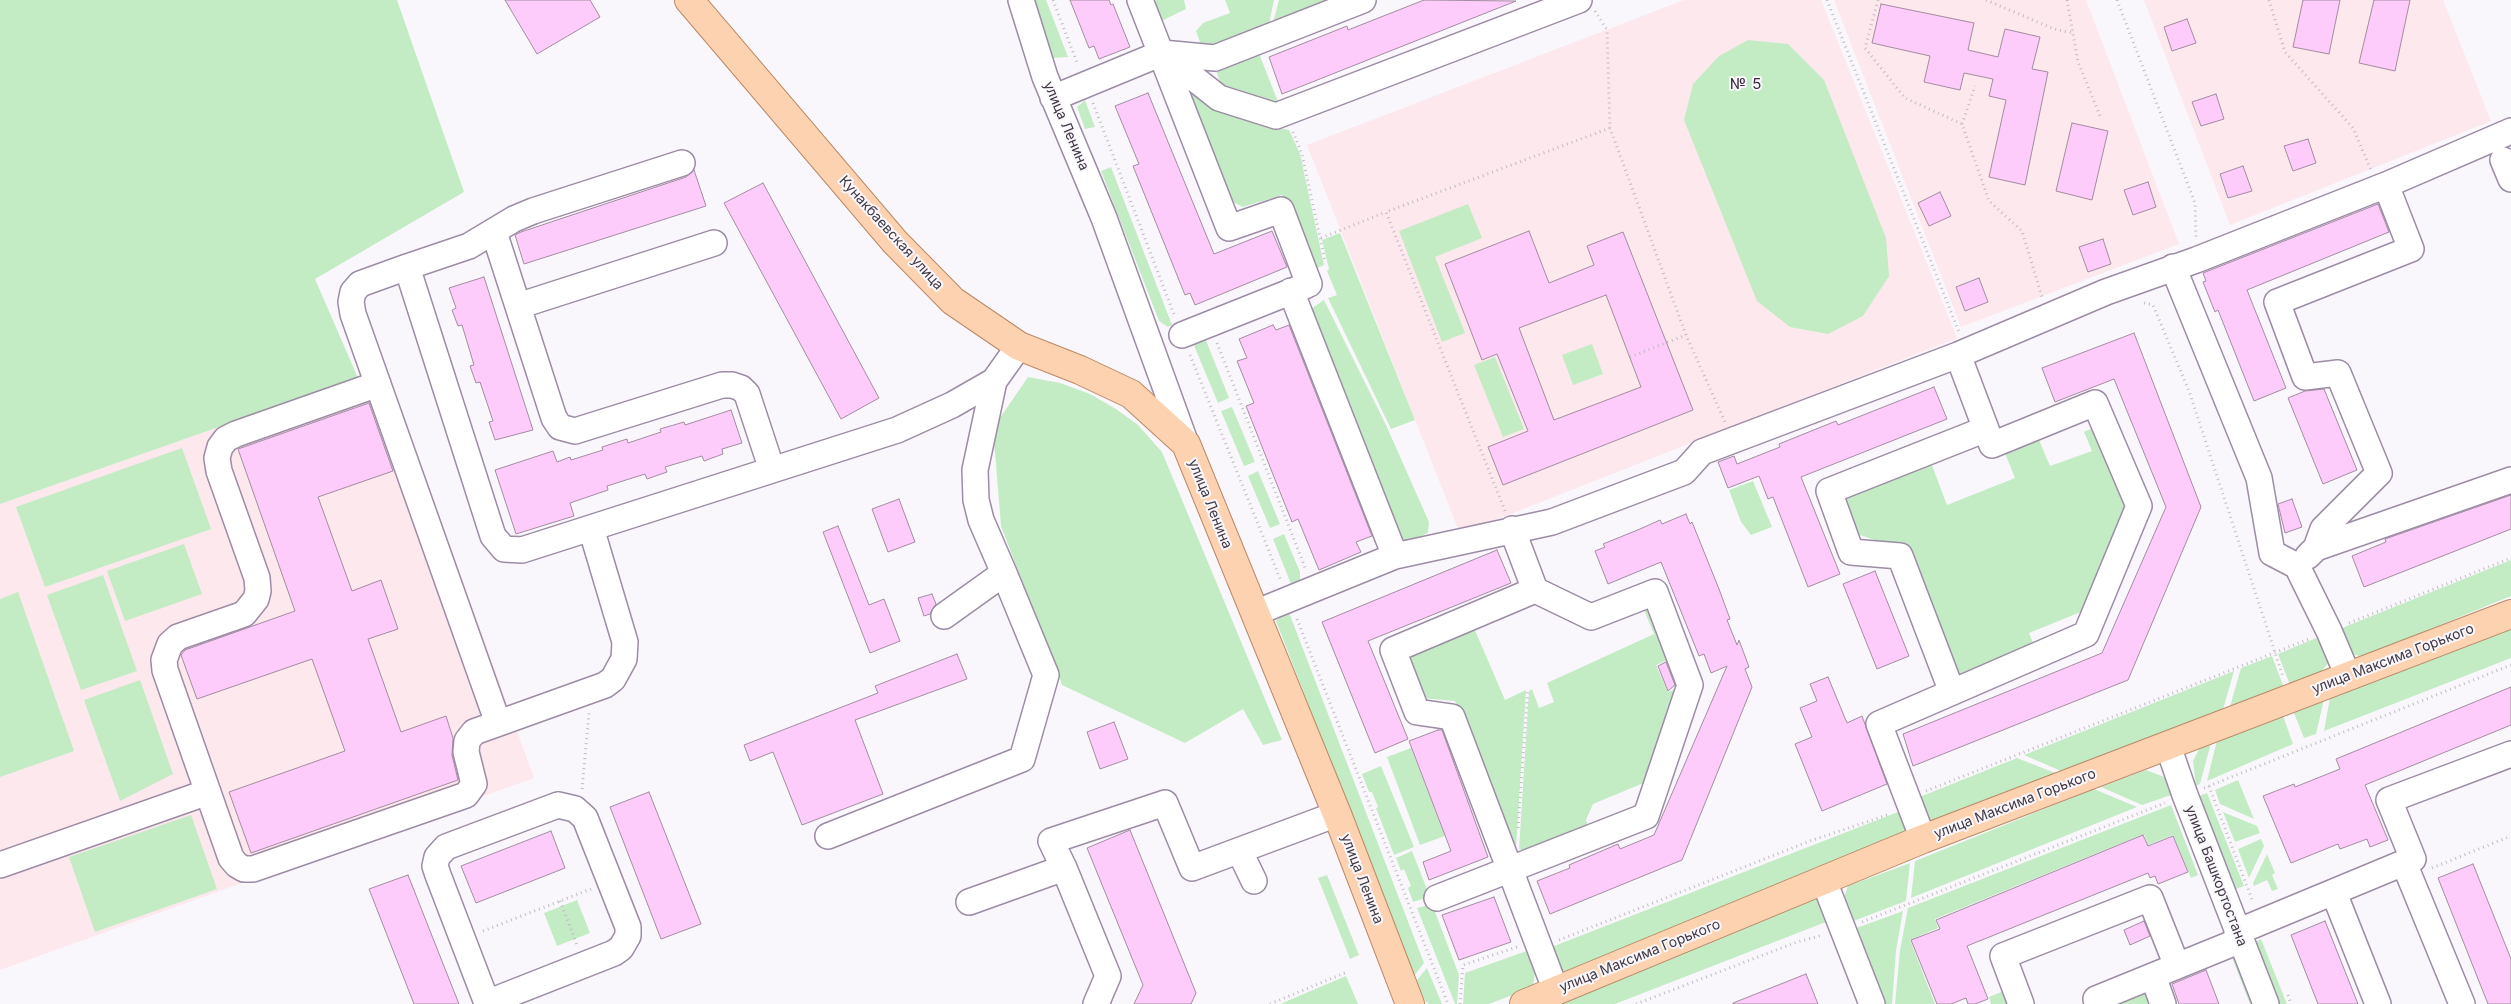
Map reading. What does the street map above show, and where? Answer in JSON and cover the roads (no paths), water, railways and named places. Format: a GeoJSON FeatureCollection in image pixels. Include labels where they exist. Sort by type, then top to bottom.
{"type":"FeatureCollection","features":[{"type":"Feature","properties":{"kind":"main road","name":"Кунакбаевская улица"},"geometry":{"type":"LineString","coordinates":[[689,0],[895,242],[953,300],[1019,346],[1080,370],[1131,394],[1186,444]]}},
{"type":"Feature","properties":{"kind":"main road","name":"улица Ленина"},"geometry":{"type":"LineString","coordinates":[[1186,444],[1204,468],[1255,613],[1337,814],[1410,1004]]}},
{"type":"Feature","properties":{"kind":"main road","name":"улица Максима Горького"},"geometry":{"type":"LineString","coordinates":[[1524,1004],[1824,882],[1923,839],[2511,614]]}},
{"type":"Feature","properties":{"kind":"street","name":"улица Ленина"},"geometry":{"type":"LineString","coordinates":[[1021,0],[1053,98],[1104,218],[1186,444]]}},
{"type":"Feature","properties":{"kind":"street"},"geometry":{"type":"LineString","coordinates":[[1140,0],[1229,228],[1281,210],[1311,281],[1395,556]]}},
{"type":"Feature","properties":{"kind":"street"},"geometry":{"type":"LineString","coordinates":[[1053,98],[1162,53],[1215,58],[1363,0]]}},
{"type":"Feature","properties":{"kind":"street"},"geometry":{"type":"LineString","coordinates":[[1162,53],[1219,98],[1276,116],[1580,2]]}},
{"type":"Feature","properties":{"kind":"street"},"geometry":{"type":"LineString","coordinates":[[1255,613],[1395,556],[1512,529],[1552,522],[1684,472],[1702,452],[1962,353],[2106,292],[2184,264],[2380,180],[2511,131]]}},
{"type":"Feature","properties":{"kind":"street"},"geometry":{"type":"LineString","coordinates":[[498,723],[378,384],[351,302],[353,292],[360,284],[458,250],[533,211],[682,163]]}},
{"type":"Feature","properties":{"kind":"street"},"geometry":{"type":"LineString","coordinates":[[2316,548],[2323,529],[2379,473],[2338,373],[2305,377],[2277,302],[2411,248],[2380,180]]}},
{"type":"Feature","properties":{"kind":"street"},"geometry":{"type":"LineString","coordinates":[[494,232],[554,418],[564,430],[575,431],[722,384],[732,385],[741,388],[747,394],[772,470]]}},
{"type":"Feature","properties":{"kind":"street"},"geometry":{"type":"LineString","coordinates":[[518,306],[714,243]]}},
{"type":"Feature","properties":{"kind":"street"},"geometry":{"type":"LineString","coordinates":[[2184,264],[2259,478],[2272,553],[2297,566],[2330,631],[2348,676]]}},
{"type":"Feature","properties":{"kind":"street"},"geometry":{"type":"LineString","coordinates":[[407,267],[493,536],[498,544],[512,551],[522,550],[915,423],[994,381]]}},
{"type":"Feature","properties":{"kind":"street"},"geometry":{"type":"LineString","coordinates":[[1182,335],[1311,281]]}},
{"type":"Feature","properties":{"kind":"street"},"geometry":{"type":"LineString","coordinates":[[828,836],[1022,759],[1046,675],[981,520],[975,485],[978,456],[994,381],[1019,346]]}},
{"type":"Feature","properties":{"kind":"street"},"geometry":{"type":"LineString","coordinates":[[1923,839],[1880,724],[2086,634],[2139,506],[2095,403],[1992,445],[1962,353]]}},
{"type":"Feature","properties":{"kind":"street"},"geometry":{"type":"LineString","coordinates":[[378,384],[236,434],[226,439],[220,447],[216,458],[257,578],[258,590],[256,599],[244,614],[178,637],[170,644],[164,660],[165,670],[231,858],[244,869],[253,870],[466,795],[474,784],[466,752],[467,741],[474,732],[591,690],[613,679],[620,670],[625,651],[625,642],[591,528]]}},
{"type":"Feature","properties":{"kind":"street"},"geometry":{"type":"LineString","coordinates":[[1952,692],[1900,556],[1850,552],[1829,491],[1986,428]]}},
{"type":"Feature","properties":{"kind":"street"},"geometry":{"type":"LineString","coordinates":[[2297,566],[2316,548],[2511,480]]}},
{"type":"Feature","properties":{"kind":"street"},"geometry":{"type":"LineString","coordinates":[[1437,898],[1508,861],[1646,816],[1690,685],[1655,592],[1591,617],[1535,590],[1512,529]]}},
{"type":"Feature","properties":{"kind":"street"},"geometry":{"type":"LineString","coordinates":[[944,616],[1004,573]]}},
{"type":"Feature","properties":{"kind":"street"},"geometry":{"type":"LineString","coordinates":[[1535,590],[1393,650],[1417,712],[1452,717],[1556,990]]}},
{"type":"Feature","properties":{"kind":"street","name":"улица Башкортостана"},"geometry":{"type":"LineString","coordinates":[[2168,746],[2185,795],[2246,932],[2266,1004]]}},
{"type":"Feature","properties":{"kind":"street"},"geometry":{"type":"LineString","coordinates":[[2098,1004],[2096,999],[2177,966],[2246,932],[2413,859],[2390,800],[2511,754]]}},
{"type":"Feature","properties":{"kind":"street"},"geometry":{"type":"LineString","coordinates":[[0,865],[208,792]]}},
{"type":"Feature","properties":{"kind":"street"},"geometry":{"type":"LineString","coordinates":[[1096,1004],[1108,976],[1051,841],[1165,803],[1192,868],[1240,852],[1337,814]]}},
{"type":"Feature","properties":{"kind":"street"},"geometry":{"type":"LineString","coordinates":[[567,806],[580,812],[585,818],[628,928],[628,936],[621,948],[614,953],[488,1003],[435,866],[440,852],[446,847],[550,807],[567,806]]}},
{"type":"Feature","properties":{"kind":"street"},"geometry":{"type":"LineString","coordinates":[[1240,852],[1254,882]]}},
{"type":"Feature","properties":{"kind":"street"},"geometry":{"type":"LineString","coordinates":[[2404,863],[2462,1004]]}},
{"type":"Feature","properties":{"kind":"street"},"geometry":{"type":"LineString","coordinates":[[969,902],[1064,868]]}},
{"type":"Feature","properties":{"kind":"street"},"geometry":{"type":"LineString","coordinates":[[1824,882],[1872,1004]]}},
{"type":"Feature","properties":{"kind":"street"},"geometry":{"type":"LineString","coordinates":[[2334,893],[2378,1004]]}},
{"type":"Feature","properties":{"kind":"street"},"geometry":{"type":"LineString","coordinates":[[2021,1004],[2003,956],[2150,898],[2177,966]]}},
{"type":"Feature","properties":{"kind":"street"},"geometry":{"type":"LineString","coordinates":[[2153,976],[2163,1004]]}},
{"type":"Feature","properties":{"kind":"district","name":"№ 5"},"geometry":{"type":"Point","coordinates":[1746,84]}}]}
